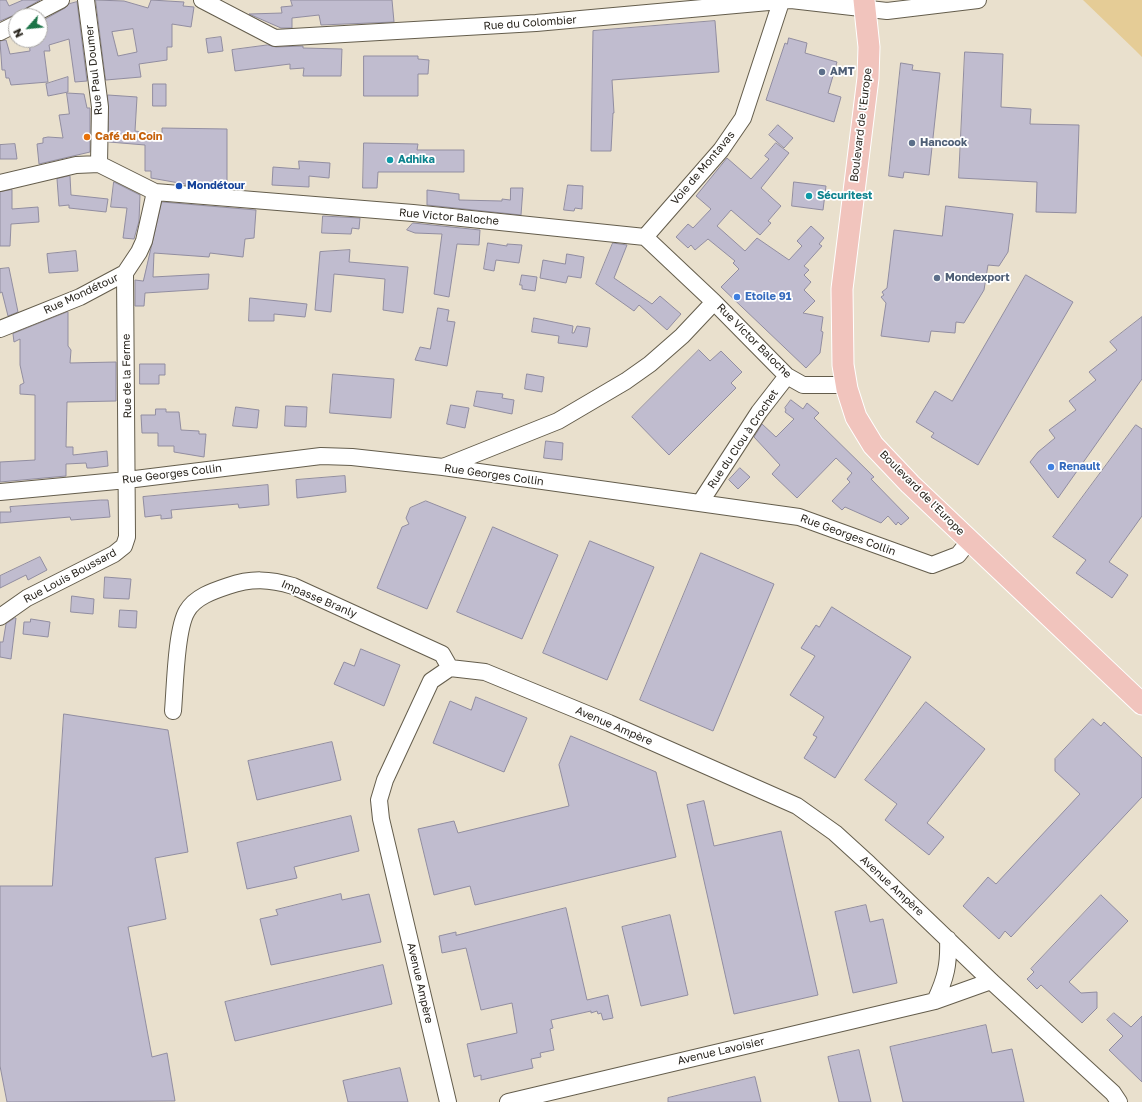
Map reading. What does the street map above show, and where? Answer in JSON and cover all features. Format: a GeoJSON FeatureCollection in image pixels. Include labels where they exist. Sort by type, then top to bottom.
{"type":"FeatureCollection","features":[{"type":"Feature","properties":{"kind":"main road","name":"Boulevard de l'Europe"},"geometry":{"type":"LineString","coordinates":[[865,4],[869,47],[868,78],[842,289],[842,328],[847,389],[856,417],[873,445],[910,484],[1142,704]]}},
{"type":"Feature","properties":{"kind":"street"},"geometry":{"type":"LineString","coordinates":[[46,8],[61,0]]}},
{"type":"Feature","properties":{"kind":"street","name":"Rue Paul Doumer"},"geometry":{"type":"LineString","coordinates":[[86,0],[100,107],[99,164]]}},
{"type":"Feature","properties":{"kind":"street","name":"Rue du Colombier"},"geometry":{"type":"LineString","coordinates":[[202,0],[274,38],[536,23],[791,0],[865,4],[887,11],[978,0]]}},
{"type":"Feature","properties":{"kind":"street","name":"Voie de Montavas"},"geometry":{"type":"LineString","coordinates":[[645,237],[721,150],[743,118],[781,2]]}},
{"type":"Feature","properties":{"kind":"street","name":"Rue Victor Baloche"},"geometry":{"type":"LineString","coordinates":[[0,183],[76,165],[99,164],[155,192],[299,205],[413,213],[645,237],[714,302],[787,376],[803,385],[840,385],[847,389]]}},
{"type":"Feature","properties":{"kind":"street","name":"Rue Mondétour"},"geometry":{"type":"LineString","coordinates":[[0,329],[80,297],[125,273],[139,252],[144,241],[155,192]]}},
{"type":"Feature","properties":{"kind":"street","name":"Rue de la Ferme"},"geometry":{"type":"LineString","coordinates":[[125,273],[128,480]]}},
{"type":"Feature","properties":{"kind":"street"},"geometry":{"type":"LineString","coordinates":[[443,467],[558,421],[626,381],[661,355],[714,302]]}},
{"type":"Feature","properties":{"kind":"street","name":"Rue du Clou à Crochet"},"geometry":{"type":"LineString","coordinates":[[700,503],[758,412],[787,376]]}},
{"type":"Feature","properties":{"kind":"street","name":"Rue Georges Collin"},"geometry":{"type":"LineString","coordinates":[[0,492],[128,480],[321,456],[352,457],[443,467],[799,517],[932,565],[958,555],[970,540]]}},
{"type":"Feature","properties":{"kind":"street","name":"Rue Louis Boussard"},"geometry":{"type":"LineString","coordinates":[[0,617],[26,598],[114,554],[124,546],[127,537],[128,480]]}},
{"type":"Feature","properties":{"kind":"street","name":"Impasse Branly"},"geometry":{"type":"LineString","coordinates":[[173,711],[180,628],[187,611],[198,600],[212,591],[255,579],[274,580],[307,593],[442,654],[450,668]]}},
{"type":"Feature","properties":{"kind":"street","name":"Avenue Ampère"},"geometry":{"type":"LineString","coordinates":[[448,1102],[381,819],[379,800],[385,780],[431,681],[450,668],[485,672],[609,723],[797,806],[835,833],[991,981],[1113,1093],[1119,1102]]}},
{"type":"Feature","properties":{"kind":"street"},"geometry":{"type":"LineString","coordinates":[[935,1001],[943,985],[949,963],[948,939]]}},
{"type":"Feature","properties":{"kind":"street","name":"Avenue Lavoisier"},"geometry":{"type":"LineString","coordinates":[[508,1102],[935,1001],[991,981]]}},
{"type":"Feature","properties":{"kind":"shaded area"},"geometry":{"type":"Polygon","coordinates":[[[1083,0],[1142,0],[1142,57],[1135,50],[1083,0]]]}},
{"type":"Feature","properties":{"kind":"building"},"geometry":{"type":"Polygon","coordinates":[[[0,0],[6,0],[9,6],[23,0],[40,0],[26,8],[8,8],[8,18],[0,21],[0,0]]]}},
{"type":"Feature","properties":{"kind":"building"},"geometry":{"type":"Polygon","coordinates":[[[96,0],[124,1],[148,8],[151,0],[184,2],[183,6],[194,7],[191,27],[172,24],[172,47],[167,47],[167,60],[139,64],[141,77],[106,80],[96,0]],[[133,29],[112,32],[118,56],[137,52],[133,29]]]}},
{"type":"Feature","properties":{"kind":"building"},"geometry":{"type":"Polygon","coordinates":[[[291,0],[392,0],[394,22],[321,25],[319,15],[292,18],[292,28],[281,28],[249,14],[282,13],[281,7],[292,6],[291,0]]]}},
{"type":"Feature","properties":{"kind":"building"},"geometry":{"type":"Polygon","coordinates":[[[77,2],[87,81],[75,82],[69,39],[49,45],[50,51],[44,51],[48,82],[11,85],[9,78],[6,78],[5,70],[2,70],[0,41],[6,40],[10,54],[30,51],[30,48],[48,48],[48,18],[69,4],[77,2]]]}},
{"type":"Feature","properties":{"kind":"building"},"geometry":{"type":"Polygon","coordinates":[[[715,21],[719,72],[612,80],[614,113],[611,151],[591,151],[593,31],[715,21]]]}},
{"type":"Feature","properties":{"kind":"building"},"geometry":{"type":"Polygon","coordinates":[[[221,37],[223,51],[208,53],[206,39],[221,37]]]}},
{"type":"Feature","properties":{"kind":"building","name":"AMT"},"geometry":{"type":"Polygon","coordinates":[[[789,38],[807,43],[805,53],[837,62],[828,93],[841,97],[834,122],[766,100],[785,43],[787,44],[789,38]]]}},
{"type":"Feature","properties":{"kind":"building"},"geometry":{"type":"Polygon","coordinates":[[[268,45],[276,47],[303,46],[303,48],[342,49],[341,76],[303,76],[304,68],[290,69],[290,64],[235,71],[232,50],[268,45]]]}},
{"type":"Feature","properties":{"kind":"building"},"geometry":{"type":"Polygon","coordinates":[[[965,52],[1003,54],[1001,107],[1031,109],[1030,124],[1079,125],[1076,213],[1036,212],[1037,182],[959,178],[965,52]]]}},
{"type":"Feature","properties":{"kind":"building"},"geometry":{"type":"Polygon","coordinates":[[[364,56],[418,56],[418,59],[429,60],[428,74],[418,74],[418,96],[364,96],[364,56]]]}},
{"type":"Feature","properties":{"kind":"building","name":"Hancook"},"geometry":{"type":"Polygon","coordinates":[[[901,63],[913,65],[912,70],[940,73],[929,175],[904,172],[903,178],[889,176],[901,63]]]}},
{"type":"Feature","properties":{"kind":"building"},"geometry":{"type":"Polygon","coordinates":[[[68,77],[68,92],[48,96],[46,84],[68,77]]]}},
{"type":"Feature","properties":{"kind":"building"},"geometry":{"type":"Polygon","coordinates":[[[153,84],[166,84],[166,106],[153,106],[153,84]]]}},
{"type":"Feature","properties":{"kind":"building"},"geometry":{"type":"Polygon","coordinates":[[[67,93],[84,94],[87,108],[90,108],[90,152],[39,164],[37,144],[43,143],[43,138],[63,138],[59,115],[69,114],[67,93]]]}},
{"type":"Feature","properties":{"kind":"building"},"geometry":{"type":"Polygon","coordinates":[[[108,95],[137,97],[135,131],[162,135],[162,128],[227,129],[227,188],[196,186],[151,178],[151,171],[145,171],[145,145],[109,142],[108,95]]]}},
{"type":"Feature","properties":{"kind":"building"},"geometry":{"type":"Polygon","coordinates":[[[778,125],[793,138],[784,148],[769,135],[778,125]]]}},
{"type":"Feature","properties":{"kind":"building","name":"Adhika"},"geometry":{"type":"Polygon","coordinates":[[[364,143],[418,144],[417,150],[464,150],[464,172],[378,172],[377,188],[363,188],[364,143]]]}},
{"type":"Feature","properties":{"kind":"building"},"geometry":{"type":"Polygon","coordinates":[[[776,143],[789,153],[761,188],[781,206],[768,221],[771,223],[760,235],[731,210],[717,226],[745,251],[757,238],[789,260],[802,246],[797,241],[811,226],[824,238],[819,244],[822,246],[804,266],[809,270],[804,275],[811,282],[804,290],[815,301],[803,313],[823,317],[821,331],[823,332],[820,353],[806,368],[721,287],[739,269],[733,263],[735,261],[708,239],[695,250],[691,245],[688,248],[676,237],[688,224],[693,228],[711,209],[696,196],[727,158],[751,179],[769,159],[765,156],[776,143]]]}},
{"type":"Feature","properties":{"kind":"building"},"geometry":{"type":"Polygon","coordinates":[[[15,144],[17,159],[0,159],[0,145],[15,144]]]}},
{"type":"Feature","properties":{"kind":"building"},"geometry":{"type":"Polygon","coordinates":[[[299,161],[330,163],[329,178],[309,176],[309,187],[272,185],[273,167],[299,169],[299,161]]]}},
{"type":"Feature","properties":{"kind":"building"},"geometry":{"type":"Polygon","coordinates":[[[70,176],[71,195],[108,199],[106,212],[69,208],[69,205],[59,206],[57,179],[70,176]]]}},
{"type":"Feature","properties":{"kind":"building"},"geometry":{"type":"Polygon","coordinates":[[[114,182],[140,195],[139,221],[134,239],[123,238],[127,208],[111,207],[114,182]]]}},
{"type":"Feature","properties":{"kind":"building","name":"Sécuritest"},"geometry":{"type":"Polygon","coordinates":[[[794,182],[826,186],[823,210],[792,206],[794,182]]]}},
{"type":"Feature","properties":{"kind":"building"},"geometry":{"type":"Polygon","coordinates":[[[568,185],[583,186],[582,209],[575,208],[574,211],[564,210],[568,185]]]}},
{"type":"Feature","properties":{"kind":"building"},"geometry":{"type":"Polygon","coordinates":[[[511,188],[523,188],[521,215],[427,205],[427,190],[459,194],[459,200],[502,201],[502,199],[510,200],[511,188]]]}},
{"type":"Feature","properties":{"kind":"building"},"geometry":{"type":"Polygon","coordinates":[[[12,190],[12,209],[38,207],[39,222],[11,224],[10,246],[0,246],[0,192],[12,190]]]}},
{"type":"Feature","properties":{"kind":"building"},"geometry":{"type":"Polygon","coordinates":[[[162,202],[256,210],[254,238],[245,239],[243,257],[210,253],[209,257],[154,253],[153,277],[209,274],[208,289],[145,293],[144,306],[135,306],[135,280],[143,281],[162,202]]]}},
{"type":"Feature","properties":{"kind":"building","name":"Mondexport"},"geometry":{"type":"Polygon","coordinates":[[[946,206],[1013,214],[1008,252],[999,266],[988,265],[984,290],[964,323],[956,322],[955,333],[931,331],[929,342],[881,336],[886,303],[881,297],[884,295],[882,292],[887,288],[894,230],[942,236],[946,206]]]}},
{"type":"Feature","properties":{"kind":"building"},"geometry":{"type":"Polygon","coordinates":[[[323,216],[360,218],[359,229],[352,228],[351,234],[322,233],[323,216]]]}},
{"type":"Feature","properties":{"kind":"building"},"geometry":{"type":"Polygon","coordinates":[[[413,223],[480,230],[479,245],[457,244],[449,297],[434,294],[442,234],[415,233],[407,230],[413,223]]]}},
{"type":"Feature","properties":{"kind":"building"},"geometry":{"type":"Polygon","coordinates":[[[488,243],[507,246],[507,244],[522,245],[519,263],[496,260],[494,271],[484,269],[488,243]]]}},
{"type":"Feature","properties":{"kind":"building"},"geometry":{"type":"Polygon","coordinates":[[[613,243],[627,245],[614,278],[652,304],[660,296],[681,314],[667,330],[639,305],[634,311],[596,284],[613,243]]]}},
{"type":"Feature","properties":{"kind":"building"},"geometry":{"type":"Polygon","coordinates":[[[350,250],[349,262],[408,267],[403,313],[383,310],[385,279],[334,274],[331,312],[315,310],[320,252],[350,250]]]}},
{"type":"Feature","properties":{"kind":"building"},"geometry":{"type":"Polygon","coordinates":[[[76,251],[78,271],[49,273],[47,254],[76,251]]]}},
{"type":"Feature","properties":{"kind":"building"},"geometry":{"type":"Polygon","coordinates":[[[567,254],[584,257],[581,278],[568,276],[566,283],[540,278],[543,260],[565,264],[567,254]]]}},
{"type":"Feature","properties":{"kind":"building"},"geometry":{"type":"Polygon","coordinates":[[[9,268],[18,312],[8,316],[2,292],[0,293],[0,269],[9,268]]]}},
{"type":"Feature","properties":{"kind":"building"},"geometry":{"type":"Polygon","coordinates":[[[522,275],[537,277],[535,291],[522,289],[522,285],[520,285],[522,275]]]}},
{"type":"Feature","properties":{"kind":"building"},"geometry":{"type":"Polygon","coordinates":[[[1026,275],[1073,302],[978,465],[931,437],[934,433],[916,422],[935,391],[952,401],[1026,275]]]}},
{"type":"Feature","properties":{"kind":"building"},"geometry":{"type":"Polygon","coordinates":[[[250,298],[307,304],[305,317],[274,314],[274,321],[249,321],[250,298]]]}},
{"type":"Feature","properties":{"kind":"building"},"geometry":{"type":"Polygon","coordinates":[[[438,308],[449,310],[447,321],[455,322],[447,366],[415,360],[420,347],[430,349],[438,308]]]}},
{"type":"Feature","properties":{"kind":"building"},"geometry":{"type":"Polygon","coordinates":[[[68,312],[68,346],[71,350],[70,363],[116,362],[116,401],[67,402],[66,447],[73,447],[73,455],[107,451],[108,466],[87,468],[86,463],[66,464],[66,476],[0,482],[0,462],[35,460],[35,395],[20,394],[20,385],[24,383],[20,365],[20,339],[14,342],[13,334],[68,312]]]}},
{"type":"Feature","properties":{"kind":"building"},"geometry":{"type":"Polygon","coordinates":[[[1142,317],[1142,379],[1058,498],[1030,462],[1038,452],[1055,438],[1049,430],[1076,410],[1069,401],[1096,380],[1089,372],[1117,350],[1110,342],[1142,317]]]}},
{"type":"Feature","properties":{"kind":"building"},"geometry":{"type":"Polygon","coordinates":[[[534,318],[573,326],[572,333],[574,333],[577,326],[590,328],[587,347],[558,343],[559,336],[532,332],[534,318]]]}},
{"type":"Feature","properties":{"kind":"building"},"geometry":{"type":"Polygon","coordinates":[[[699,350],[710,361],[721,351],[742,372],[731,383],[736,388],[669,455],[632,417],[699,350]]]}},
{"type":"Feature","properties":{"kind":"building"},"geometry":{"type":"Polygon","coordinates":[[[140,364],[165,364],[165,375],[159,375],[159,384],[140,384],[140,364]]]}},
{"type":"Feature","properties":{"kind":"building"},"geometry":{"type":"Polygon","coordinates":[[[333,374],[394,379],[391,418],[330,413],[333,374]]]}},
{"type":"Feature","properties":{"kind":"building"},"geometry":{"type":"Polygon","coordinates":[[[527,374],[544,377],[542,392],[525,389],[527,374]]]}},
{"type":"Feature","properties":{"kind":"building"},"geometry":{"type":"Polygon","coordinates":[[[477,391],[503,394],[502,398],[514,400],[512,414],[474,406],[477,391]]]}},
{"type":"Feature","properties":{"kind":"building"},"geometry":{"type":"Polygon","coordinates":[[[791,400],[803,409],[807,403],[819,413],[814,418],[874,477],[871,479],[909,518],[901,525],[898,522],[896,525],[888,516],[881,523],[845,507],[842,510],[832,501],[850,482],[847,479],[852,473],[836,458],[797,498],[772,474],[780,465],[754,437],[762,424],[776,437],[794,419],[785,412],[785,408],[791,400]]]}},
{"type":"Feature","properties":{"kind":"building"},"geometry":{"type":"Polygon","coordinates":[[[451,405],[469,408],[465,428],[447,424],[451,405]]]}},
{"type":"Feature","properties":{"kind":"building"},"geometry":{"type":"Polygon","coordinates":[[[286,406],[307,407],[306,427],[285,426],[286,406]]]}},
{"type":"Feature","properties":{"kind":"building"},"geometry":{"type":"Polygon","coordinates":[[[236,407],[259,410],[257,428],[233,426],[236,407]]]}},
{"type":"Feature","properties":{"kind":"building"},"geometry":{"type":"Polygon","coordinates":[[[156,409],[166,409],[166,412],[179,412],[181,430],[199,431],[199,434],[206,434],[204,457],[174,452],[174,446],[158,446],[158,433],[142,433],[141,415],[155,415],[156,409]]]}},
{"type":"Feature","properties":{"kind":"building"},"geometry":{"type":"Polygon","coordinates":[[[1136,425],[1142,429],[1142,516],[1109,562],[1128,575],[1112,598],[1076,573],[1086,560],[1053,537],[1136,425]]]}},
{"type":"Feature","properties":{"kind":"building"},"geometry":{"type":"Polygon","coordinates":[[[546,441],[563,443],[562,460],[544,458],[546,441]]]}},
{"type":"Feature","properties":{"kind":"building"},"geometry":{"type":"Polygon","coordinates":[[[740,468],[750,477],[738,489],[729,480],[740,468]]]}},
{"type":"Feature","properties":{"kind":"building"},"geometry":{"type":"Polygon","coordinates":[[[345,476],[346,492],[297,498],[296,480],[345,476]]]}},
{"type":"Feature","properties":{"kind":"building"},"geometry":{"type":"Polygon","coordinates":[[[268,485],[269,505],[239,508],[238,504],[171,510],[172,518],[161,519],[161,515],[145,517],[143,497],[268,485]]]}},
{"type":"Feature","properties":{"kind":"building"},"geometry":{"type":"Polygon","coordinates":[[[108,500],[110,517],[71,520],[70,517],[0,523],[0,512],[11,512],[10,507],[108,500]]]}},
{"type":"Feature","properties":{"kind":"building"},"geometry":{"type":"Polygon","coordinates":[[[426,501],[466,517],[427,609],[377,588],[402,527],[409,524],[406,518],[410,508],[426,501]]]}},
{"type":"Feature","properties":{"kind":"building"},"geometry":{"type":"Polygon","coordinates":[[[493,527],[558,555],[522,639],[457,612],[493,527]]]}},
{"type":"Feature","properties":{"kind":"building"},"geometry":{"type":"Polygon","coordinates":[[[590,541],[654,567],[607,680],[543,653],[590,541]]]}},
{"type":"Feature","properties":{"kind":"building"},"geometry":{"type":"Polygon","coordinates":[[[701,553],[774,584],[713,731],[640,700],[701,553]]]}},
{"type":"Feature","properties":{"kind":"building"},"geometry":{"type":"Polygon","coordinates":[[[40,557],[47,570],[28,580],[26,575],[0,588],[0,576],[40,557]]]}},
{"type":"Feature","properties":{"kind":"building"},"geometry":{"type":"Polygon","coordinates":[[[105,577],[131,579],[129,599],[104,598],[105,577]]]}},
{"type":"Feature","properties":{"kind":"building"},"geometry":{"type":"Polygon","coordinates":[[[72,596],[94,599],[93,614],[71,612],[72,596]]]}},
{"type":"Feature","properties":{"kind":"building"},"geometry":{"type":"Polygon","coordinates":[[[832,607],[911,657],[835,778],[804,758],[817,737],[813,735],[824,717],[790,695],[815,656],[801,648],[816,625],[819,627],[832,607]]]}},
{"type":"Feature","properties":{"kind":"building"},"geometry":{"type":"Polygon","coordinates":[[[120,610],[137,611],[136,628],[119,627],[120,610]]]}},
{"type":"Feature","properties":{"kind":"building"},"geometry":{"type":"Polygon","coordinates":[[[15,618],[11,659],[0,657],[0,642],[3,642],[6,624],[15,618]]]}},
{"type":"Feature","properties":{"kind":"building"},"geometry":{"type":"Polygon","coordinates":[[[31,619],[50,622],[48,637],[23,634],[24,622],[30,622],[31,619]]]}},
{"type":"Feature","properties":{"kind":"building"},"geometry":{"type":"Polygon","coordinates":[[[361,649],[400,665],[384,706],[334,684],[344,662],[354,666],[361,649]]]}},
{"type":"Feature","properties":{"kind":"building"},"geometry":{"type":"Polygon","coordinates":[[[476,697],[527,718],[504,772],[433,743],[450,701],[471,710],[476,697]]]}},
{"type":"Feature","properties":{"kind":"building"},"geometry":{"type":"Polygon","coordinates":[[[926,702],[985,749],[927,823],[944,837],[929,855],[885,820],[897,804],[865,780],[926,702]]]}},
{"type":"Feature","properties":{"kind":"building"},"geometry":{"type":"Polygon","coordinates":[[[64,714],[168,730],[188,852],[155,858],[166,919],[128,927],[152,1057],[167,1053],[175,1101],[7,1102],[0,1066],[0,886],[52,886],[64,714]]]}},
{"type":"Feature","properties":{"kind":"building"},"geometry":{"type":"Polygon","coordinates":[[[1093,719],[1101,726],[1104,722],[1142,758],[1142,797],[1011,937],[1005,931],[999,939],[963,906],[988,877],[996,884],[1080,794],[1055,771],[1055,759],[1093,719]]]}},
{"type":"Feature","properties":{"kind":"building"},"geometry":{"type":"Polygon","coordinates":[[[571,736],[656,772],[676,857],[475,905],[470,886],[434,895],[418,829],[454,821],[458,833],[569,806],[559,765],[571,736]]]}},
{"type":"Feature","properties":{"kind":"building"},"geometry":{"type":"Polygon","coordinates":[[[332,742],[341,780],[257,800],[248,761],[332,742]]]}},
{"type":"Feature","properties":{"kind":"building"},"geometry":{"type":"Polygon","coordinates":[[[704,801],[714,846],[781,831],[818,995],[734,1014],[687,805],[704,801]]]}},
{"type":"Feature","properties":{"kind":"building"},"geometry":{"type":"Polygon","coordinates":[[[351,816],[359,851],[294,867],[297,878],[247,889],[237,843],[351,816]]]}},
{"type":"Feature","properties":{"kind":"building"},"geometry":{"type":"Polygon","coordinates":[[[341,894],[342,900],[369,894],[381,942],[271,965],[260,919],[278,915],[276,910],[341,894]]]}},
{"type":"Feature","properties":{"kind":"building"},"geometry":{"type":"Polygon","coordinates":[[[1101,895],[1128,921],[1069,982],[1081,993],[1097,992],[1097,1008],[1082,1023],[1041,985],[1037,989],[1027,979],[1034,972],[1031,969],[1101,895]]]}},
{"type":"Feature","properties":{"kind":"building"},"geometry":{"type":"Polygon","coordinates":[[[866,905],[870,922],[883,919],[897,983],[853,993],[835,912],[866,905]]]}},
{"type":"Feature","properties":{"kind":"building"},"geometry":{"type":"Polygon","coordinates":[[[566,908],[587,1000],[608,995],[613,1018],[603,1020],[601,1013],[598,1014],[597,1011],[591,1013],[591,1011],[551,1020],[553,1028],[550,1029],[554,1050],[540,1053],[541,1057],[531,1059],[533,1068],[481,1080],[481,1075],[474,1077],[467,1044],[517,1033],[512,1003],[481,1010],[466,948],[442,953],[439,936],[456,932],[456,935],[566,908]]]}},
{"type":"Feature","properties":{"kind":"building"},"geometry":{"type":"Polygon","coordinates":[[[670,915],[688,995],[641,1006],[622,927],[670,915]]]}},
{"type":"Feature","properties":{"kind":"building"},"geometry":{"type":"Polygon","coordinates":[[[383,965],[392,1004],[235,1041],[225,1002],[383,965]]]}},
{"type":"Feature","properties":{"kind":"building"},"geometry":{"type":"Polygon","coordinates":[[[1114,1013],[1131,1027],[1142,1016],[1142,1082],[1109,1050],[1123,1036],[1107,1020],[1114,1013]]]}},
{"type":"Feature","properties":{"kind":"building"},"geometry":{"type":"Polygon","coordinates":[[[986,1025],[992,1053],[1012,1049],[1024,1102],[903,1102],[890,1047],[986,1025]]]}},
{"type":"Feature","properties":{"kind":"building"},"geometry":{"type":"Polygon","coordinates":[[[859,1050],[871,1102],[839,1102],[828,1057],[859,1050]]]}},
{"type":"Feature","properties":{"kind":"building"},"geometry":{"type":"Polygon","coordinates":[[[400,1068],[408,1102],[348,1102],[343,1081],[400,1068]]]}},
{"type":"Feature","properties":{"kind":"building"},"geometry":{"type":"Polygon","coordinates":[[[755,1077],[761,1102],[668,1102],[668,1098],[755,1077]]]}},
{"type":"Feature","properties":{"kind":"place","name":"AMT"},"geometry":{"type":"Point","coordinates":[822,72]}},
{"type":"Feature","properties":{"kind":"place","name":"Café du Coin"},"geometry":{"type":"Point","coordinates":[87,137]}},
{"type":"Feature","properties":{"kind":"place","name":"Hancook"},"geometry":{"type":"Point","coordinates":[912,143]}},
{"type":"Feature","properties":{"kind":"place","name":"Adhika"},"geometry":{"type":"Point","coordinates":[390,160]}},
{"type":"Feature","properties":{"kind":"place","name":"Mondétour"},"geometry":{"type":"Point","coordinates":[179,186]}},
{"type":"Feature","properties":{"kind":"place","name":"Sécuritest"},"geometry":{"type":"Point","coordinates":[809,196]}},
{"type":"Feature","properties":{"kind":"place","name":"Mondexport"},"geometry":{"type":"Point","coordinates":[937,278]}},
{"type":"Feature","properties":{"kind":"place","name":"Etoile 91"},"geometry":{"type":"Point","coordinates":[737,297]}},
{"type":"Feature","properties":{"kind":"place","name":"Renault"},"geometry":{"type":"Point","coordinates":[1051,467]}}]}
